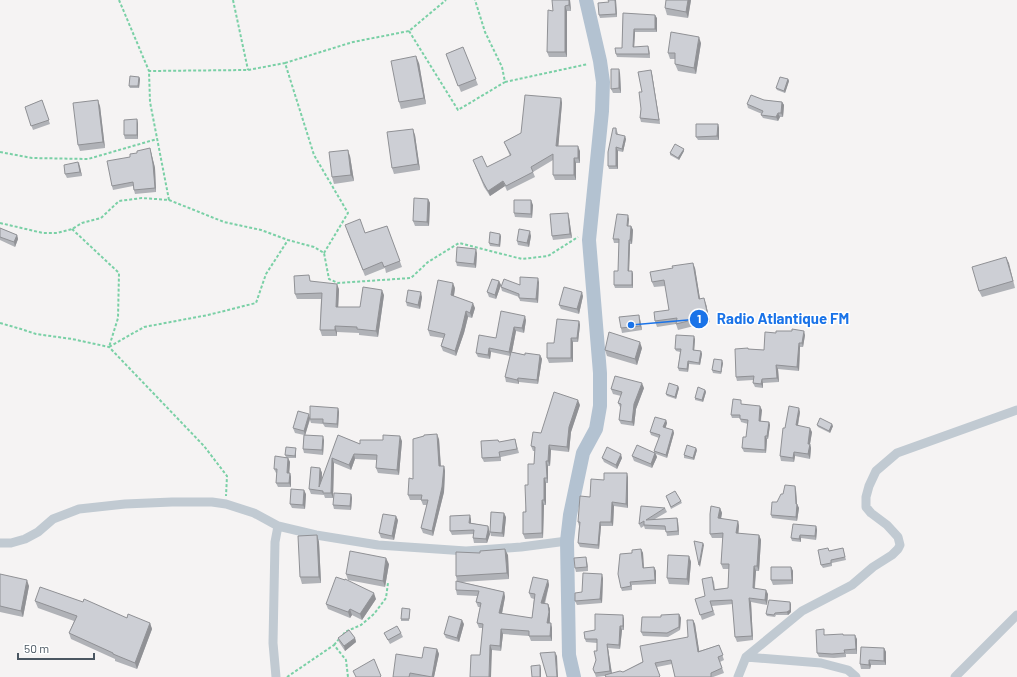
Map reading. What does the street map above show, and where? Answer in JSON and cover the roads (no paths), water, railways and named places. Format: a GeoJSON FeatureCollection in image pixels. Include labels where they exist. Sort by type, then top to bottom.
{"type":"FeatureCollection","features":[{"type":"Feature","properties":{"kind":"main road"},"geometry":{"type":"LineString","coordinates":[[574,677],[569,655],[567,541],[570,514],[583,453],[596,429],[600,406],[600,373],[589,240],[602,111],[603,82],[600,61],[586,0]]}},
{"type":"Feature","properties":{"kind":"street"},"geometry":{"type":"LineString","coordinates":[[738,677],[746,657],[802,611],[852,585],[898,549],[900,545],[898,536],[887,525],[870,513],[866,506],[866,497],[869,486],[876,471],[896,453],[1017,410]]}},
{"type":"Feature","properties":{"kind":"street"},"geometry":{"type":"LineString","coordinates":[[0,543],[11,543],[25,539],[38,532],[53,519],[79,509],[125,504],[172,502],[212,502],[226,504],[254,513],[278,526],[316,535],[378,545],[466,552],[567,541]]}},
{"type":"Feature","properties":{"kind":"street"},"geometry":{"type":"LineString","coordinates":[[276,677],[273,643],[275,542],[278,526]]}},
{"type":"Feature","properties":{"kind":"street"},"geometry":{"type":"LineString","coordinates":[[955,677],[1017,615]]}},
{"type":"Feature","properties":{"kind":"street"},"geometry":{"type":"LineString","coordinates":[[746,657],[821,663],[848,670],[856,677]]}},
{"type":"Feature","properties":{"kind":"place","name":"Radio Atlantique FM"},"geometry":{"type":"Point","coordinates":[631,325]}}]}
